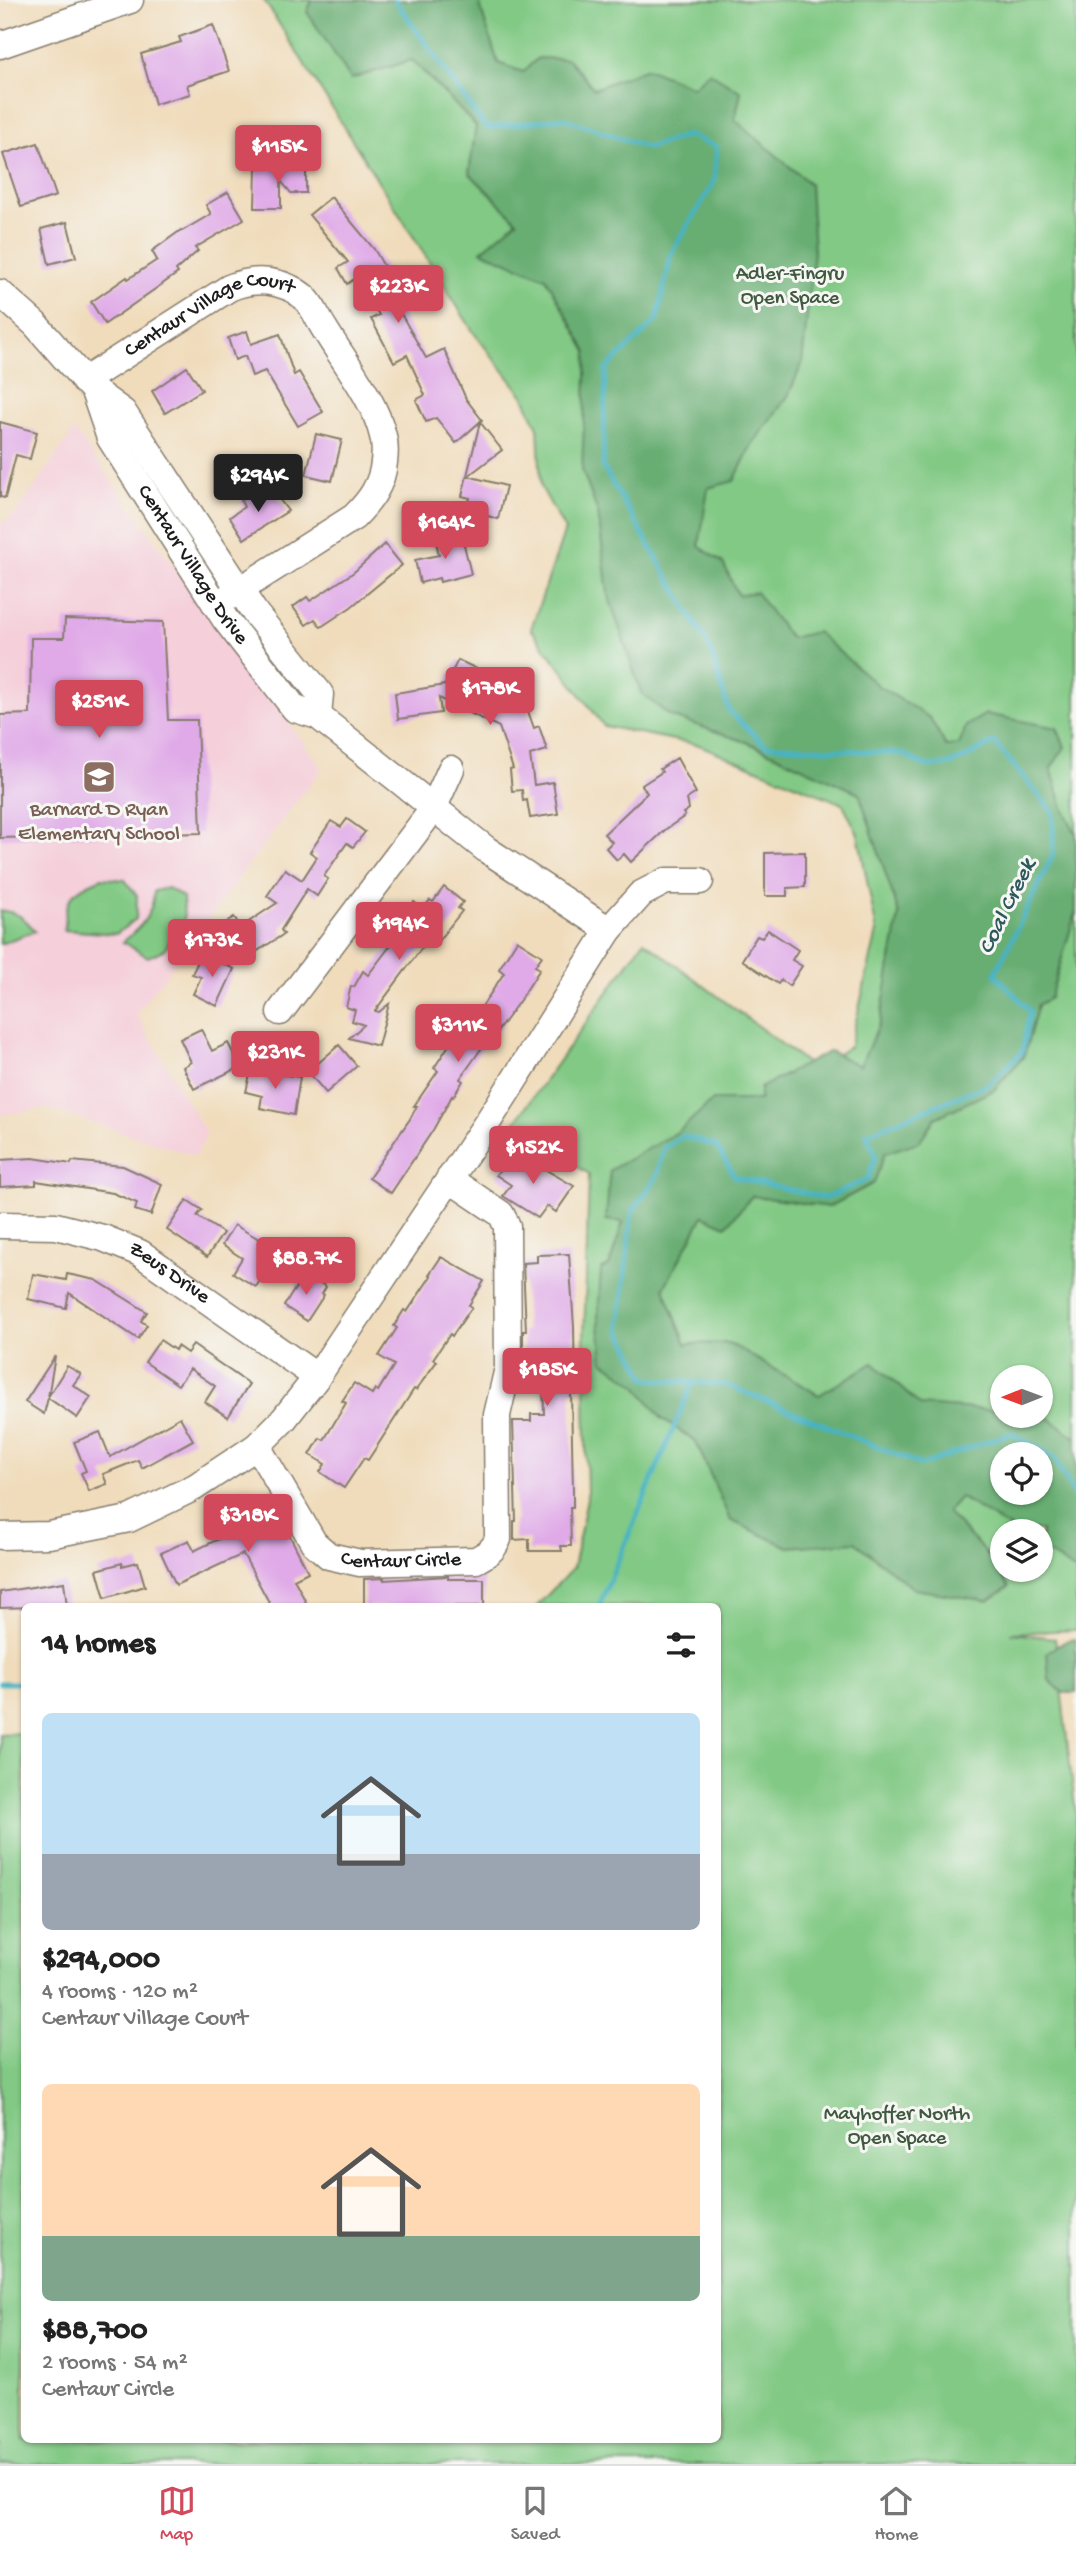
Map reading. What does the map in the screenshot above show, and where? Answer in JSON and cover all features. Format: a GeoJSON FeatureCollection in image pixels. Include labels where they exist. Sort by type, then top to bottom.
{"type":"FeatureCollection","features":[{"type":"Feature","properties":{"kind":"street"},"geometry":{"type":"LineString","coordinates":[[0,45],[130,0]]}},
{"type":"Feature","properties":{"kind":"street","name":"Centaur Village Court"},"geometry":{"type":"LineString","coordinates":[[89,386],[240,283],[263,280],[284,285],[305,298],[373,409],[384,437],[383,471],[370,501],[354,517],[216,605]]}},
{"type":"Feature","properties":{"kind":"street","name":"Centaur Village Drive"},"geometry":{"type":"LineString","coordinates":[[0,293],[35,324],[89,386],[123,412],[265,627],[320,694],[318,716]]}},
{"type":"Feature","properties":{"kind":"street","name":"Centaur Village Drive"},"geometry":{"type":"LineString","coordinates":[[89,386],[110,439],[242,643],[295,709],[318,716],[487,850],[609,930]]}},
{"type":"Feature","properties":{"kind":"street"},"geometry":{"type":"LineString","coordinates":[[280,1012],[433,809],[451,769]]}},
{"type":"Feature","properties":{"kind":"street"},"geometry":{"type":"LineString","coordinates":[[0,1536],[49,1535],[129,1519],[195,1487],[257,1446],[284,1419],[317,1377],[489,1120],[609,930],[641,894],[666,881],[701,881]]}},
{"type":"Feature","properties":{"kind":"street","name":"Centaur Circle"},"geometry":{"type":"LineString","coordinates":[[257,1446],[314,1543],[329,1556],[360,1563],[476,1560],[495,1547],[498,1539],[497,1415],[508,1368],[507,1226],[501,1214],[449,1179]]}},
{"type":"Feature","properties":{"kind":"street","name":"Zeus Drive"},"geometry":{"type":"LineString","coordinates":[[0,1225],[56,1226],[103,1238],[140,1253],[317,1377]]}},
{"type":"Feature","properties":{"kind":"shaded area"},"geometry":{"type":"Polygon","coordinates":[[[74,430],[322,768],[136,1014],[207,1135],[195,1156],[47,1108],[0,1115],[0,525],[18,511],[74,430]]]}},
{"type":"Feature","properties":{"kind":"green space","name":"Adler-Fingru Open Space"},"geometry":{"type":"Polygon","coordinates":[[[264,0],[1076,0],[1076,1630],[1010,1633],[1055,1638],[1076,1814],[1076,2464],[0,2464],[0,1734],[21,1733],[21,2443],[721,2443],[721,1603],[540,1603],[573,1568],[587,1498],[584,1341],[589,1174],[514,1124],[644,941],[815,1069],[850,1046],[877,932],[858,834],[843,804],[699,745],[604,726],[531,629],[565,530],[541,487],[538,428],[524,397],[474,333],[264,0]]]}},
{"type":"Feature","properties":{"kind":"green space"},"geometry":{"type":"Polygon","coordinates":[[[312,0],[483,0],[480,6],[498,63],[523,72],[538,58],[568,59],[594,89],[647,68],[693,87],[709,72],[741,92],[735,120],[810,184],[814,252],[802,364],[788,396],[751,446],[734,481],[708,488],[699,546],[723,563],[738,595],[756,592],[790,638],[817,632],[877,685],[930,718],[946,746],[959,745],[966,726],[986,714],[1057,728],[1065,747],[1051,768],[1063,808],[1076,834],[1076,911],[1050,998],[1038,1005],[1024,1056],[994,1090],[935,1118],[919,1142],[885,1153],[874,1183],[829,1207],[752,1196],[726,1226],[703,1216],[664,1288],[686,1344],[729,1343],[819,1395],[873,1363],[920,1405],[990,1410],[990,1428],[1054,1428],[1054,1422],[1076,1438],[1076,1571],[1053,1557],[1053,1519],[995,1519],[960,1497],[947,1512],[990,1558],[990,1582],[1006,1582],[1009,1587],[988,1601],[914,1589],[855,1542],[788,1547],[730,1520],[696,1442],[661,1418],[637,1386],[603,1361],[598,1317],[601,1269],[609,1266],[623,1222],[606,1220],[610,1170],[679,1131],[713,1100],[760,1100],[760,1088],[830,1051],[860,1066],[880,1022],[899,914],[859,793],[749,743],[670,716],[641,693],[608,594],[598,513],[582,470],[587,352],[546,278],[481,251],[517,221],[469,173],[476,126],[412,60],[351,79],[307,12],[312,0]]]}},
{"type":"Feature","properties":{"kind":"green space"},"geometry":{"type":"Polygon","coordinates":[[[102,878],[125,880],[137,896],[136,919],[116,934],[64,930],[66,909],[72,896],[102,878]]]}},
{"type":"Feature","properties":{"kind":"green space"},"geometry":{"type":"Polygon","coordinates":[[[168,888],[183,897],[184,921],[164,950],[148,957],[123,942],[145,920],[154,891],[168,888]]]}},
{"type":"Feature","properties":{"kind":"green space"},"geometry":{"type":"Polygon","coordinates":[[[0,911],[20,916],[35,931],[0,944],[0,911]]]}},
{"type":"Feature","properties":{"kind":"green space"},"geometry":{"type":"Polygon","coordinates":[[[1076,1639],[1076,1693],[1063,1693],[1049,1680],[1047,1652],[1068,1640],[1076,1639]]]}},
{"type":"Feature","properties":{"kind":"building"},"geometry":{"type":"Polygon","coordinates":[[[213,25],[229,71],[187,85],[190,94],[155,104],[141,54],[181,42],[179,37],[213,25]]]}},
{"type":"Feature","properties":{"kind":"building"},"geometry":{"type":"Polygon","coordinates":[[[38,143],[56,196],[21,207],[3,154],[38,143]]]}},
{"type":"Feature","properties":{"kind":"building"},"geometry":{"type":"Polygon","coordinates":[[[256,167],[306,168],[306,193],[291,193],[281,181],[281,208],[255,208],[256,167]]]}},
{"type":"Feature","properties":{"kind":"building"},"geometry":{"type":"Polygon","coordinates":[[[228,192],[244,219],[195,248],[198,251],[176,270],[178,273],[105,324],[91,302],[157,260],[152,251],[181,230],[211,214],[206,205],[228,192]]]}},
{"type":"Feature","properties":{"kind":"building"},"geometry":{"type":"Polygon","coordinates":[[[331,197],[374,249],[396,287],[388,291],[426,358],[444,349],[466,399],[482,420],[456,443],[436,418],[426,422],[416,400],[425,395],[407,355],[394,362],[371,319],[379,315],[357,277],[347,284],[338,268],[348,262],[309,215],[331,197]]]}},
{"type":"Feature","properties":{"kind":"building"},"geometry":{"type":"Polygon","coordinates":[[[67,222],[76,257],[49,264],[41,229],[67,222]]]}},
{"type":"Feature","properties":{"kind":"building"},"geometry":{"type":"Polygon","coordinates":[[[247,331],[251,344],[280,334],[294,375],[299,372],[323,412],[298,426],[265,371],[252,376],[245,356],[235,360],[228,338],[247,331]]]}},
{"type":"Feature","properties":{"kind":"building"},"geometry":{"type":"Polygon","coordinates":[[[187,367],[202,390],[165,413],[152,391],[187,367]]]}},
{"type":"Feature","properties":{"kind":"building"},"geometry":{"type":"Polygon","coordinates":[[[0,422],[37,432],[30,459],[16,455],[5,498],[0,497],[0,422]]]}},
{"type":"Feature","properties":{"kind":"building"},"geometry":{"type":"Polygon","coordinates":[[[480,422],[502,450],[468,476],[506,486],[498,519],[467,510],[470,498],[462,496],[480,422]]]}},
{"type":"Feature","properties":{"kind":"building"},"geometry":{"type":"Polygon","coordinates":[[[316,434],[342,440],[332,481],[306,475],[316,434]]]}},
{"type":"Feature","properties":{"kind":"building"},"geometry":{"type":"Polygon","coordinates":[[[274,492],[288,511],[244,539],[230,517],[244,507],[241,501],[253,493],[261,501],[274,492]]]}},
{"type":"Feature","properties":{"kind":"building"},"geometry":{"type":"Polygon","coordinates":[[[461,532],[471,574],[440,582],[439,578],[420,583],[415,560],[439,555],[435,538],[461,532]]]}},
{"type":"Feature","properties":{"kind":"building"},"geometry":{"type":"Polygon","coordinates":[[[385,544],[402,565],[351,607],[321,627],[315,619],[306,625],[293,607],[307,597],[310,601],[354,572],[385,544]]]}},
{"type":"Feature","properties":{"kind":"building","name":"Barnard D Ryan Elementary School"},"geometry":{"type":"Polygon","coordinates":[[[65,619],[163,622],[168,720],[197,720],[201,833],[0,838],[0,715],[30,714],[31,638],[64,638],[65,619]]]}},
{"type":"Feature","properties":{"kind":"building"},"geometry":{"type":"Polygon","coordinates":[[[458,660],[494,677],[488,689],[512,701],[521,692],[534,728],[539,726],[547,750],[530,755],[534,785],[553,782],[558,814],[530,818],[522,790],[512,791],[510,770],[513,769],[499,727],[439,698],[441,713],[398,719],[395,693],[445,685],[458,660]]]}},
{"type":"Feature","properties":{"kind":"building"},"geometry":{"type":"Polygon","coordinates":[[[677,758],[696,793],[687,799],[689,809],[683,813],[685,816],[666,829],[631,862],[624,854],[617,860],[606,848],[612,842],[604,834],[647,793],[642,785],[677,758]]]}},
{"type":"Feature","properties":{"kind":"building"},"geometry":{"type":"Polygon","coordinates":[[[347,819],[365,832],[353,847],[347,843],[324,876],[328,879],[317,896],[307,889],[281,930],[284,934],[242,961],[220,927],[234,917],[241,927],[277,903],[267,896],[285,869],[302,880],[317,857],[310,852],[331,821],[341,827],[347,819]]]}},
{"type":"Feature","properties":{"kind":"building"},"geometry":{"type":"Polygon","coordinates":[[[805,852],[805,887],[787,888],[787,896],[765,896],[765,853],[805,852]]]}},
{"type":"Feature","properties":{"kind":"building"},"geometry":{"type":"Polygon","coordinates":[[[444,887],[463,902],[458,908],[462,911],[434,946],[427,941],[375,1011],[379,1012],[389,1004],[378,1046],[349,1038],[364,1025],[352,1021],[355,1010],[346,1007],[351,986],[354,987],[363,971],[368,975],[407,924],[401,920],[414,902],[423,909],[430,900],[433,902],[444,887]]]}},
{"type":"Feature","properties":{"kind":"building"},"geometry":{"type":"Polygon","coordinates":[[[768,930],[798,950],[792,960],[802,966],[789,986],[781,980],[778,984],[742,960],[757,936],[762,938],[768,930]]]}},
{"type":"Feature","properties":{"kind":"building"},"geometry":{"type":"Polygon","coordinates":[[[517,940],[542,956],[535,966],[540,969],[491,1040],[488,1039],[460,1079],[463,1081],[391,1193],[369,1178],[410,1119],[417,1106],[414,1106],[438,1071],[434,1068],[455,1036],[460,1040],[504,973],[499,969],[517,940]]]}},
{"type":"Feature","properties":{"kind":"building"},"geometry":{"type":"Polygon","coordinates":[[[202,953],[234,969],[217,1006],[193,994],[201,977],[192,974],[202,953]]]}},
{"type":"Feature","properties":{"kind":"building"},"geometry":{"type":"Polygon","coordinates":[[[201,1029],[212,1051],[228,1043],[240,1067],[194,1089],[183,1067],[191,1062],[180,1039],[201,1029]]]}},
{"type":"Feature","properties":{"kind":"building"},"geometry":{"type":"Polygon","coordinates":[[[339,1045],[357,1066],[326,1093],[308,1072],[339,1045]]]}},
{"type":"Feature","properties":{"kind":"building"},"geometry":{"type":"Polygon","coordinates":[[[251,1070],[300,1077],[294,1115],[260,1108],[262,1096],[246,1092],[251,1070]]]}},
{"type":"Feature","properties":{"kind":"building"},"geometry":{"type":"Polygon","coordinates":[[[513,1151],[574,1186],[556,1212],[547,1206],[538,1218],[503,1196],[511,1185],[496,1175],[513,1151]]]}},
{"type":"Feature","properties":{"kind":"building"},"geometry":{"type":"Polygon","coordinates":[[[33,1158],[71,1164],[72,1161],[123,1166],[162,1184],[151,1215],[135,1210],[137,1203],[113,1193],[36,1181],[36,1185],[0,1187],[0,1160],[33,1158]]]}},
{"type":"Feature","properties":{"kind":"building"},"geometry":{"type":"Polygon","coordinates":[[[187,1200],[202,1210],[197,1216],[223,1233],[207,1257],[167,1230],[187,1200]]]}},
{"type":"Feature","properties":{"kind":"building"},"geometry":{"type":"Polygon","coordinates":[[[234,1225],[279,1250],[256,1287],[233,1273],[242,1258],[222,1245],[234,1225]]]}},
{"type":"Feature","properties":{"kind":"building"},"geometry":{"type":"Polygon","coordinates":[[[569,1254],[575,1391],[571,1391],[571,1546],[561,1546],[562,1551],[529,1551],[529,1539],[514,1540],[516,1521],[513,1421],[531,1421],[531,1414],[544,1414],[543,1383],[523,1383],[523,1331],[526,1331],[523,1263],[537,1262],[537,1255],[569,1254]]]}},
{"type":"Feature","properties":{"kind":"building"},"geometry":{"type":"Polygon","coordinates":[[[441,1257],[484,1281],[469,1305],[472,1307],[433,1359],[437,1361],[416,1390],[414,1389],[368,1460],[364,1458],[344,1488],[320,1472],[325,1464],[310,1455],[320,1438],[324,1440],[346,1403],[342,1401],[354,1383],[372,1394],[375,1389],[378,1391],[394,1365],[379,1356],[397,1328],[394,1326],[404,1310],[407,1312],[441,1257]]]}},
{"type":"Feature","properties":{"kind":"building"},"geometry":{"type":"Polygon","coordinates":[[[305,1273],[326,1287],[322,1294],[324,1295],[307,1321],[284,1306],[305,1273]]]}},
{"type":"Feature","properties":{"kind":"building"},"geometry":{"type":"Polygon","coordinates":[[[33,1274],[66,1280],[67,1274],[96,1280],[147,1312],[141,1321],[147,1325],[138,1339],[69,1293],[66,1308],[28,1299],[33,1274]]]}},
{"type":"Feature","properties":{"kind":"building"},"geometry":{"type":"Polygon","coordinates":[[[160,1340],[175,1350],[177,1346],[187,1353],[193,1345],[249,1384],[228,1417],[205,1402],[215,1386],[190,1369],[178,1385],[145,1362],[160,1340]]]}},
{"type":"Feature","properties":{"kind":"building"},"geometry":{"type":"Polygon","coordinates":[[[55,1356],[48,1397],[67,1366],[81,1374],[73,1385],[91,1397],[77,1418],[48,1398],[44,1414],[25,1402],[55,1356]]]}},
{"type":"Feature","properties":{"kind":"building"},"geometry":{"type":"Polygon","coordinates":[[[180,1417],[193,1440],[142,1468],[138,1460],[103,1474],[107,1484],[89,1491],[81,1473],[86,1471],[74,1442],[100,1432],[110,1457],[180,1417]]]}},
{"type":"Feature","properties":{"kind":"building"},"geometry":{"type":"Polygon","coordinates":[[[267,1497],[283,1527],[285,1526],[308,1572],[294,1579],[306,1603],[269,1603],[243,1554],[176,1585],[161,1553],[189,1540],[194,1551],[231,1533],[222,1516],[248,1502],[250,1506],[267,1497]]]}},
{"type":"Feature","properties":{"kind":"building"},"geometry":{"type":"Polygon","coordinates":[[[138,1562],[145,1586],[105,1598],[97,1570],[138,1562]]]}},
{"type":"Feature","properties":{"kind":"building"},"geometry":{"type":"Polygon","coordinates":[[[448,1576],[448,1579],[484,1579],[484,1603],[364,1603],[364,1579],[448,1576]]]}},
{"type":"Feature","properties":{"kind":"building"},"geometry":{"type":"Polygon","coordinates":[[[64,1582],[67,1603],[21,1603],[21,1607],[0,1608],[0,1592],[64,1582]]]}},
{"type":"Feature","properties":{"kind":"waterway","name":"Coal Creek"},"geometry":{"type":"LineString","coordinates":[[395,0],[486,128],[563,118],[648,148],[688,135],[717,147],[714,182],[672,252],[657,320],[606,369],[603,467],[710,648],[729,711],[765,745],[905,754],[916,762],[927,765],[950,764],[994,742],[1053,812],[1053,855],[995,974],[1030,1011],[1022,1052],[989,1084],[866,1134],[876,1155],[868,1179],[826,1198],[735,1177],[716,1146],[683,1136],[664,1148],[656,1178],[632,1212],[619,1328],[646,1379],[727,1385],[922,1465],[1011,1433],[1054,1457],[1076,1498]]}},
{"type":"Feature","properties":{"kind":"waterway"},"geometry":{"type":"LineString","coordinates":[[600,1603],[693,1382]]}},
{"type":"Feature","properties":{"kind":"waterway"},"geometry":{"type":"LineString","coordinates":[[0,1683],[21,1683]]}},
{"type":"Feature","properties":{"kind":"place","name":"Barnard D Ryan Elementary School"},"geometry":{"type":"Point","coordinates":[99,777]}},
{"type":"Feature","properties":{"kind":"park label","name":"Mayhoffer North Open Space"},"geometry":{"type":"Point","coordinates":[897,2127]}}]}
